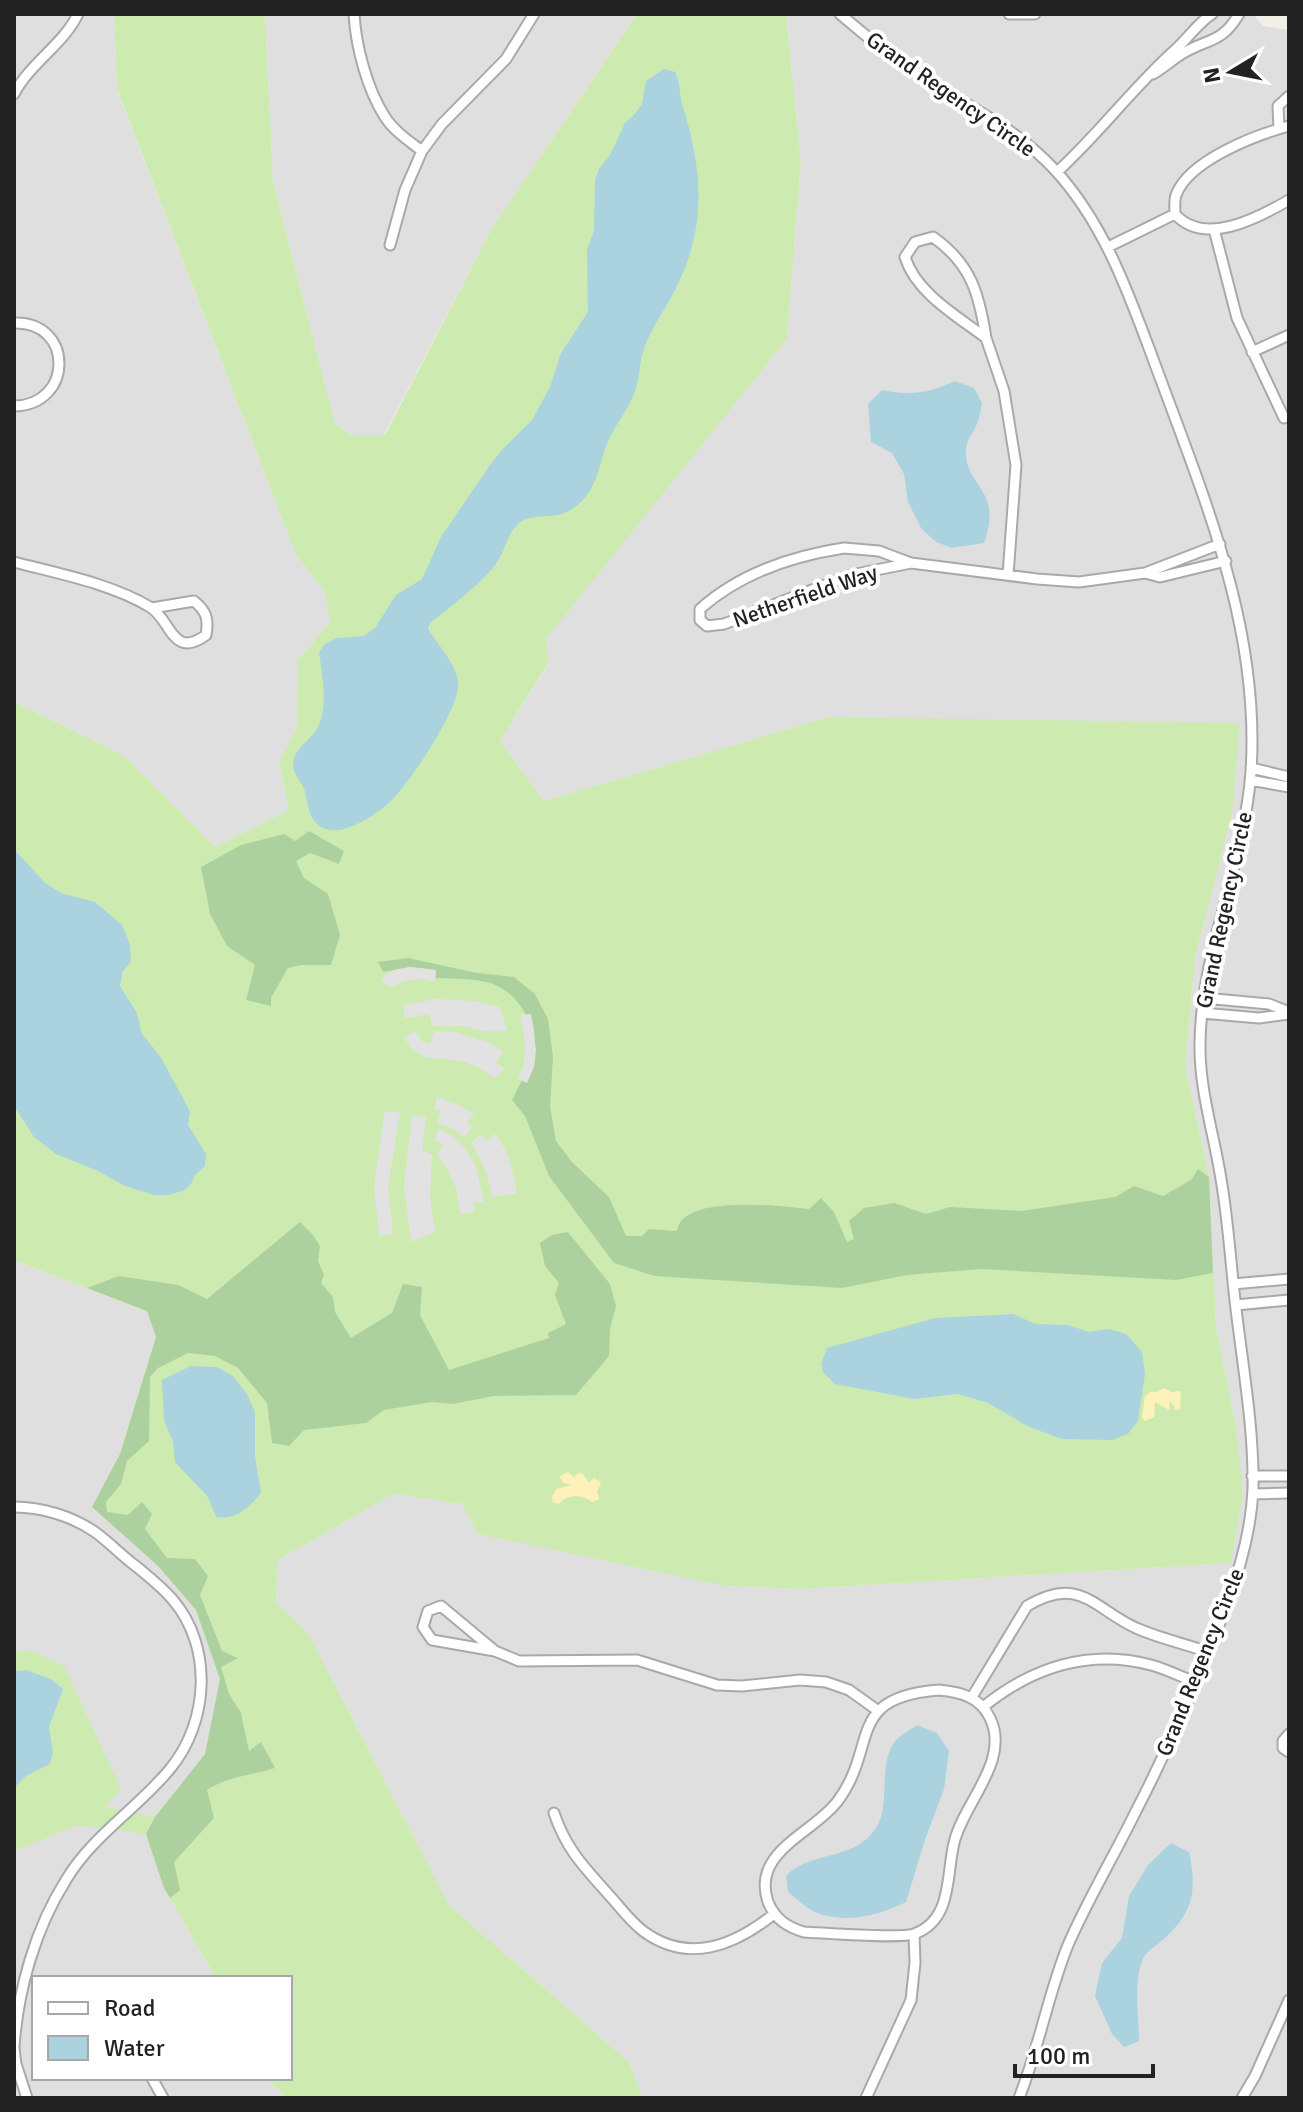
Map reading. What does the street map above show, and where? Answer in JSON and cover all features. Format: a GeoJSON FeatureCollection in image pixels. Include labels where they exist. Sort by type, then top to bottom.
{"type":"FeatureCollection","features":[{"type":"Feature","properties":{"kind":"street"},"geometry":{"type":"LineString","coordinates":[[14,94],[33,67],[68,31],[78,14]]}},
{"type":"Feature","properties":{"kind":"street"},"geometry":{"type":"LineString","coordinates":[[354,14],[363,61],[385,117],[398,133],[422,151]]}},
{"type":"Feature","properties":{"kind":"street"},"geometry":{"type":"LineString","coordinates":[[390,245],[405,190],[422,151],[442,124],[506,59],[534,14]]}},
{"type":"Feature","properties":{"kind":"street","name":"Grand Regency Circle"},"geometry":{"type":"LineString","coordinates":[[840,14],[878,48],[1023,140],[1057,172],[1108,247],[1226,561],[1246,651],[1252,719],[1250,780],[1236,866],[1204,998],[1200,1052],[1202,1079],[1222,1181],[1236,1305],[1252,1476],[1249,1527],[1232,1591],[1177,1730],[1069,1942],[1019,2098]]}},
{"type":"Feature","properties":{"kind":"street"},"geometry":{"type":"LineString","coordinates":[[1009,14],[1035,14]]}},
{"type":"Feature","properties":{"kind":"street"},"geometry":{"type":"LineString","coordinates":[[1057,172],[1087,145],[1159,63],[1212,14]]}},
{"type":"Feature","properties":{"kind":"street"},"geometry":{"type":"LineString","coordinates":[[1150,75],[1182,54],[1212,42],[1230,29],[1239,14]]}},
{"type":"Feature","properties":{"kind":"street"},"geometry":{"type":"LineString","coordinates":[[1190,34],[1200,46]]}},
{"type":"Feature","properties":{"kind":"street"},"geometry":{"type":"LineString","coordinates":[[1289,96],[1278,106],[1284,128],[1256,136],[1225,151],[1196,171],[1175,197],[1175,214],[1185,225],[1199,230],[1214,229],[1251,219],[1289,200]]}},
{"type":"Feature","properties":{"kind":"street"},"geometry":{"type":"LineString","coordinates":[[1108,247],[1175,214]]}},
{"type":"Feature","properties":{"kind":"street"},"geometry":{"type":"LineString","coordinates":[[1214,229],[1231,301],[1284,418]]}},
{"type":"Feature","properties":{"kind":"street"},"geometry":{"type":"LineString","coordinates":[[986,338],[931,294],[909,270],[905,257],[915,242],[933,237],[951,250],[966,269],[979,299],[986,338],[1004,391],[1015,457],[1016,486],[1008,575]]}},
{"type":"Feature","properties":{"kind":"street"},"geometry":{"type":"LineString","coordinates":[[14,323],[35,325],[52,336],[60,361],[57,380],[47,395],[33,403],[14,406]]}},
{"type":"Feature","properties":{"kind":"street"},"geometry":{"type":"LineString","coordinates":[[1252,352],[1289,335]]}},
{"type":"Feature","properties":{"kind":"street","name":"Netherfield Way"},"geometry":{"type":"LineString","coordinates":[[911,563],[866,571],[825,584],[724,624],[707,626],[700,620],[700,609],[711,599],[751,576],[792,558],[833,550],[858,548],[879,551],[911,563],[1079,582],[1145,573],[1220,544]]}},
{"type":"Feature","properties":{"kind":"street","name":"Netherfield Way"},"geometry":{"type":"LineString","coordinates":[[1145,573],[1160,577],[1226,561]]}},
{"type":"Feature","properties":{"kind":"street"},"geometry":{"type":"LineString","coordinates":[[14,562],[59,572],[104,587],[152,608],[176,639],[188,643],[206,635],[209,622],[204,609],[194,601],[152,608]]}},
{"type":"Feature","properties":{"kind":"street"},"geometry":{"type":"LineString","coordinates":[[1251,768],[1289,777]]}},
{"type":"Feature","properties":{"kind":"street"},"geometry":{"type":"LineString","coordinates":[[1250,780],[1289,787]]}},
{"type":"Feature","properties":{"kind":"street"},"geometry":{"type":"LineString","coordinates":[[1204,998],[1269,1004],[1289,1013]]}},
{"type":"Feature","properties":{"kind":"street"},"geometry":{"type":"LineString","coordinates":[[1202,1013],[1259,1018],[1289,1013]]}},
{"type":"Feature","properties":{"kind":"street"},"geometry":{"type":"LineString","coordinates":[[1233,1284],[1289,1279]]}},
{"type":"Feature","properties":{"kind":"street"},"geometry":{"type":"LineString","coordinates":[[1236,1305],[1289,1300]]}},
{"type":"Feature","properties":{"kind":"street"},"geometry":{"type":"LineString","coordinates":[[1252,1476],[1289,1476]]}},
{"type":"Feature","properties":{"kind":"street"},"geometry":{"type":"LineString","coordinates":[[1253,1494],[1289,1493]]}},
{"type":"Feature","properties":{"kind":"street"},"geometry":{"type":"LineString","coordinates":[[14,1507],[55,1514],[95,1532],[150,1577],[174,1601],[190,1629],[202,1679],[195,1726],[184,1749],[170,1770],[89,1849],[66,1879],[36,1944],[18,1992],[14,2048],[27,2098]]}},
{"type":"Feature","properties":{"kind":"street"},"geometry":{"type":"LineString","coordinates":[[972,1697],[1027,1606],[1059,1593],[1076,1594],[1096,1602],[1135,1627],[1208,1652]]}},
{"type":"Feature","properties":{"kind":"street"},"geometry":{"type":"LineString","coordinates":[[495,1651],[441,1606],[428,1611],[423,1627],[432,1640],[495,1651],[519,1661],[637,1660],[717,1685],[814,1680],[849,1690],[877,1710]]}},
{"type":"Feature","properties":{"kind":"street"},"geometry":{"type":"LineString","coordinates":[[983,1707],[1020,1681],[1069,1661],[1096,1659],[1150,1665],[1197,1683]]}},
{"type":"Feature","properties":{"kind":"street"},"geometry":{"type":"LineString","coordinates":[[926,1691],[954,1692],[972,1697],[988,1713],[996,1736],[993,1758],[957,1831],[945,1901],[939,1914],[914,1934],[804,1932],[790,1928],[774,1914],[765,1892],[769,1864],[779,1852],[823,1817],[842,1795],[877,1710],[899,1698],[926,1691]]}},
{"type":"Feature","properties":{"kind":"street"},"geometry":{"type":"LineString","coordinates":[[1289,1734],[1283,1741],[1283,1748],[1289,1752]]}},
{"type":"Feature","properties":{"kind":"street"},"geometry":{"type":"LineString","coordinates":[[554,1813],[574,1856],[632,1921],[659,1940],[688,1948],[717,1946],[745,1936],[774,1914]]}},
{"type":"Feature","properties":{"kind":"street"},"geometry":{"type":"LineString","coordinates":[[866,2098],[911,2000],[914,1934]]}},
{"type":"Feature","properties":{"kind":"street"},"geometry":{"type":"LineString","coordinates":[[1242,2098],[1289,2000]]}},
{"type":"Feature","properties":{"kind":"street"},"geometry":{"type":"LineString","coordinates":[[153,2080],[163,2098]]}},
{"type":"Feature","properties":{"kind":"shaded area"},"geometry":{"type":"Polygon","coordinates":[[[14,14],[114,14],[117,90],[296,555],[324,590],[330,622],[298,660],[297,728],[279,762],[289,810],[215,847],[122,754],[14,702],[14,14]]]}},
{"type":"Feature","properties":{"kind":"shaded area"},"geometry":{"type":"Polygon","coordinates":[[[265,14],[637,14],[492,228],[384,435],[351,435],[335,424],[273,181],[265,14]]]}},
{"type":"Feature","properties":{"kind":"shaded area"},"geometry":{"type":"Polygon","coordinates":[[[786,14],[1253,14],[1263,26],[1289,30],[1289,2098],[643,2098],[629,2062],[449,1905],[307,1631],[276,1603],[278,1560],[393,1494],[462,1504],[726,1586],[801,1589],[1231,1563],[1235,1421],[1216,1326],[1209,1177],[1185,1066],[1195,958],[1232,814],[829,717],[544,801],[500,741],[549,663],[545,639],[787,339],[801,160],[786,14]]]}},
{"type":"Feature","properties":{"kind":"shaded area"},"geometry":{"type":"Polygon","coordinates":[[[410,967],[436,970],[435,982],[422,979],[391,987],[384,984],[381,978],[394,970],[410,967]]]}},
{"type":"Feature","properties":{"kind":"shaded area"},"geometry":{"type":"Polygon","coordinates":[[[436,999],[474,1001],[500,1007],[507,1031],[432,1026],[429,1014],[405,1018],[403,1005],[436,999]]]}},
{"type":"Feature","properties":{"kind":"shaded area"},"geometry":{"type":"Polygon","coordinates":[[[531,1014],[536,1050],[534,1067],[527,1083],[518,1079],[524,1065],[525,1043],[520,1015],[531,1014]]]}},
{"type":"Feature","properties":{"kind":"shaded area"},"geometry":{"type":"Polygon","coordinates":[[[414,1031],[423,1042],[430,1044],[434,1031],[454,1032],[488,1042],[503,1052],[496,1062],[505,1069],[495,1078],[462,1061],[426,1057],[415,1052],[404,1039],[414,1031]]]}},
{"type":"Feature","properties":{"kind":"shaded area"},"geometry":{"type":"Polygon","coordinates":[[[437,1097],[474,1114],[467,1123],[473,1127],[464,1137],[437,1123],[441,1111],[434,1109],[437,1097]]]}},
{"type":"Feature","properties":{"kind":"shaded area"},"geometry":{"type":"Polygon","coordinates":[[[385,1111],[400,1113],[388,1186],[393,1234],[379,1236],[374,1184],[385,1111]]]}},
{"type":"Feature","properties":{"kind":"shaded area"},"geometry":{"type":"Polygon","coordinates":[[[412,1116],[426,1117],[422,1151],[432,1154],[430,1199],[435,1232],[411,1242],[404,1184],[412,1116]]]}},
{"type":"Feature","properties":{"kind":"shaded area"},"geometry":{"type":"Polygon","coordinates":[[[439,1129],[453,1136],[465,1148],[476,1167],[484,1202],[474,1203],[474,1212],[460,1214],[456,1188],[437,1155],[443,1145],[434,1140],[439,1129]]]}},
{"type":"Feature","properties":{"kind":"shaded area"},"geometry":{"type":"Polygon","coordinates":[[[481,1134],[486,1141],[495,1134],[504,1147],[517,1193],[492,1197],[486,1171],[471,1143],[481,1134]]]}},
{"type":"Feature","properties":{"kind":"shaded area"},"geometry":{"type":"Polygon","coordinates":[[[14,1260],[147,1312],[156,1337],[120,1454],[92,1507],[158,1566],[196,1610],[220,1679],[205,1754],[155,1817],[164,1888],[215,1976],[32,1976],[32,2080],[268,2080],[286,2098],[14,2098],[14,1851],[79,1825],[30,1650],[14,1652],[14,1260]]]}},
{"type":"Feature","properties":{"kind":"green space"},"geometry":{"type":"Polygon","coordinates":[[[114,14],[265,14],[273,181],[335,424],[351,435],[385,435],[492,228],[637,14],[786,14],[801,160],[787,339],[546,639],[549,662],[500,741],[544,801],[829,717],[1240,723],[1232,814],[1195,958],[1185,1066],[1209,1177],[1216,1326],[1235,1421],[1243,1493],[1231,1563],[801,1589],[726,1586],[478,1534],[462,1504],[393,1494],[278,1560],[276,1603],[307,1631],[449,1905],[629,2062],[643,2098],[286,2098],[268,2080],[292,2080],[292,1976],[215,1976],[164,1888],[146,1834],[79,1825],[14,1851],[14,1652],[30,1650],[64,1666],[121,1789],[105,1807],[155,1817],[205,1754],[220,1679],[196,1610],[158,1566],[92,1507],[120,1454],[156,1337],[147,1312],[14,1260],[14,702],[122,754],[215,847],[289,810],[279,762],[297,728],[298,660],[330,622],[324,590],[296,555],[117,89],[114,14]]]}},
{"type":"Feature","properties":{"kind":"green space"},"geometry":{"type":"Polygon","coordinates":[[[309,831],[344,851],[339,864],[310,853],[296,861],[304,878],[328,894],[340,935],[331,965],[288,968],[271,998],[271,1006],[246,1000],[255,965],[227,946],[210,914],[201,867],[241,845],[284,834],[295,841],[309,831]]]}},
{"type":"Feature","properties":{"kind":"green space"},"geometry":{"type":"Polygon","coordinates":[[[408,958],[477,973],[514,977],[535,994],[548,1019],[553,1057],[550,1106],[556,1141],[572,1162],[609,1197],[626,1236],[642,1236],[649,1229],[676,1231],[682,1220],[707,1208],[742,1205],[809,1209],[821,1198],[834,1212],[847,1242],[854,1239],[849,1221],[864,1208],[894,1203],[926,1214],[950,1207],[1021,1211],[1115,1197],[1134,1186],[1163,1196],[1191,1180],[1198,1169],[1209,1177],[1213,1273],[1176,1280],[982,1269],[907,1275],[842,1288],[654,1276],[614,1263],[549,1176],[525,1116],[512,1100],[522,1080],[527,1083],[533,1066],[535,1041],[531,1015],[526,1015],[508,993],[487,982],[435,978],[435,970],[410,967],[383,972],[378,962],[408,958]]]}},
{"type":"Feature","properties":{"kind":"green space"},"geometry":{"type":"Polygon","coordinates":[[[300,1222],[320,1246],[318,1261],[324,1275],[321,1283],[333,1297],[335,1312],[351,1338],[392,1313],[403,1284],[422,1287],[420,1315],[449,1370],[549,1338],[548,1333],[566,1324],[555,1295],[559,1283],[545,1266],[540,1243],[552,1235],[568,1232],[610,1284],[616,1306],[610,1329],[609,1356],[576,1395],[494,1396],[453,1404],[432,1402],[384,1410],[366,1423],[304,1430],[289,1446],[272,1443],[267,1403],[238,1368],[215,1356],[188,1353],[158,1368],[150,1377],[149,1441],[127,1461],[121,1484],[106,1502],[107,1512],[128,1515],[142,1502],[152,1514],[145,1529],[167,1558],[195,1559],[208,1576],[200,1595],[222,1651],[238,1658],[221,1667],[229,1694],[241,1713],[249,1751],[261,1742],[275,1768],[232,1779],[207,1790],[214,1818],[174,1862],[180,1890],[170,1898],[146,1834],[155,1817],[205,1754],[220,1679],[196,1610],[158,1566],[92,1507],[120,1454],[156,1337],[147,1311],[87,1288],[119,1276],[178,1285],[207,1299],[300,1222]]]}},
{"type":"Feature","properties":{"kind":"sand"},"geometry":{"type":"Polygon","coordinates":[[[1164,1388],[1171,1392],[1181,1391],[1180,1409],[1174,1410],[1175,1406],[1170,1401],[1169,1410],[1155,1402],[1154,1417],[1145,1421],[1142,1418],[1145,1396],[1164,1388]]]}},
{"type":"Feature","properties":{"kind":"sand"},"geometry":{"type":"Polygon","coordinates":[[[568,1472],[575,1478],[576,1474],[582,1473],[589,1483],[594,1478],[601,1482],[597,1492],[599,1499],[592,1502],[575,1496],[559,1504],[553,1502],[556,1489],[572,1485],[563,1483],[560,1478],[568,1472]]]}},
{"type":"Feature","properties":{"kind":"water"},"geometry":{"type":"Polygon","coordinates":[[[664,69],[675,72],[677,76],[695,154],[697,222],[685,267],[644,349],[632,398],[610,437],[587,495],[568,512],[524,520],[517,525],[492,569],[430,623],[428,629],[450,660],[458,681],[452,708],[421,763],[382,809],[350,827],[328,830],[311,816],[304,788],[293,765],[296,754],[316,730],[322,716],[324,689],[319,652],[325,644],[337,638],[364,636],[375,628],[396,595],[422,579],[441,537],[490,465],[532,420],[550,387],[561,353],[588,312],[587,249],[594,231],[595,180],[599,169],[610,155],[625,123],[642,104],[646,81],[664,69]]]}},
{"type":"Feature","properties":{"kind":"water"},"geometry":{"type":"Polygon","coordinates":[[[955,381],[974,388],[982,403],[966,450],[971,472],[987,499],[989,525],[984,543],[952,548],[936,542],[921,528],[908,502],[904,474],[892,453],[871,442],[868,404],[882,390],[920,392],[955,381]]]}},
{"type":"Feature","properties":{"kind":"water"},"geometry":{"type":"Polygon","coordinates":[[[14,849],[45,883],[61,893],[95,902],[122,925],[130,944],[131,962],[123,971],[120,986],[137,1013],[142,1034],[160,1056],[183,1098],[190,1112],[188,1125],[206,1154],[205,1166],[185,1190],[154,1195],[125,1186],[56,1154],[34,1137],[14,1106],[14,849]]]}},
{"type":"Feature","properties":{"kind":"water"},"geometry":{"type":"Polygon","coordinates":[[[1013,1314],[1036,1324],[1068,1325],[1089,1332],[1109,1329],[1126,1334],[1142,1352],[1145,1374],[1138,1421],[1128,1434],[1112,1440],[1062,1439],[1029,1427],[988,1403],[958,1394],[914,1399],[835,1384],[823,1372],[821,1364],[827,1348],[935,1318],[1013,1314]]]}},
{"type":"Feature","properties":{"kind":"water"},"geometry":{"type":"Polygon","coordinates":[[[191,1366],[217,1367],[232,1375],[247,1394],[255,1412],[255,1456],[261,1493],[247,1508],[230,1517],[216,1517],[208,1497],[175,1462],[173,1441],[164,1421],[162,1380],[191,1366]]]}},
{"type":"Feature","properties":{"kind":"water"},"geometry":{"type":"Polygon","coordinates":[[[26,1670],[51,1679],[63,1689],[49,1727],[53,1753],[50,1764],[26,1776],[14,1788],[14,1671],[26,1670]]]}},
{"type":"Feature","properties":{"kind":"water"},"geometry":{"type":"Polygon","coordinates":[[[917,1725],[937,1733],[949,1751],[944,1789],[906,1902],[860,1917],[836,1917],[813,1911],[788,1892],[786,1876],[807,1862],[844,1851],[867,1839],[880,1819],[886,1764],[893,1744],[917,1725]]]}},
{"type":"Feature","properties":{"kind":"water"},"geometry":{"type":"Polygon","coordinates":[[[1171,1843],[1189,1852],[1193,1877],[1191,1899],[1175,1928],[1143,1959],[1137,1988],[1139,2041],[1124,2047],[1112,2034],[1095,1996],[1102,1963],[1122,1938],[1129,1896],[1148,1865],[1171,1843]]]}}]}
